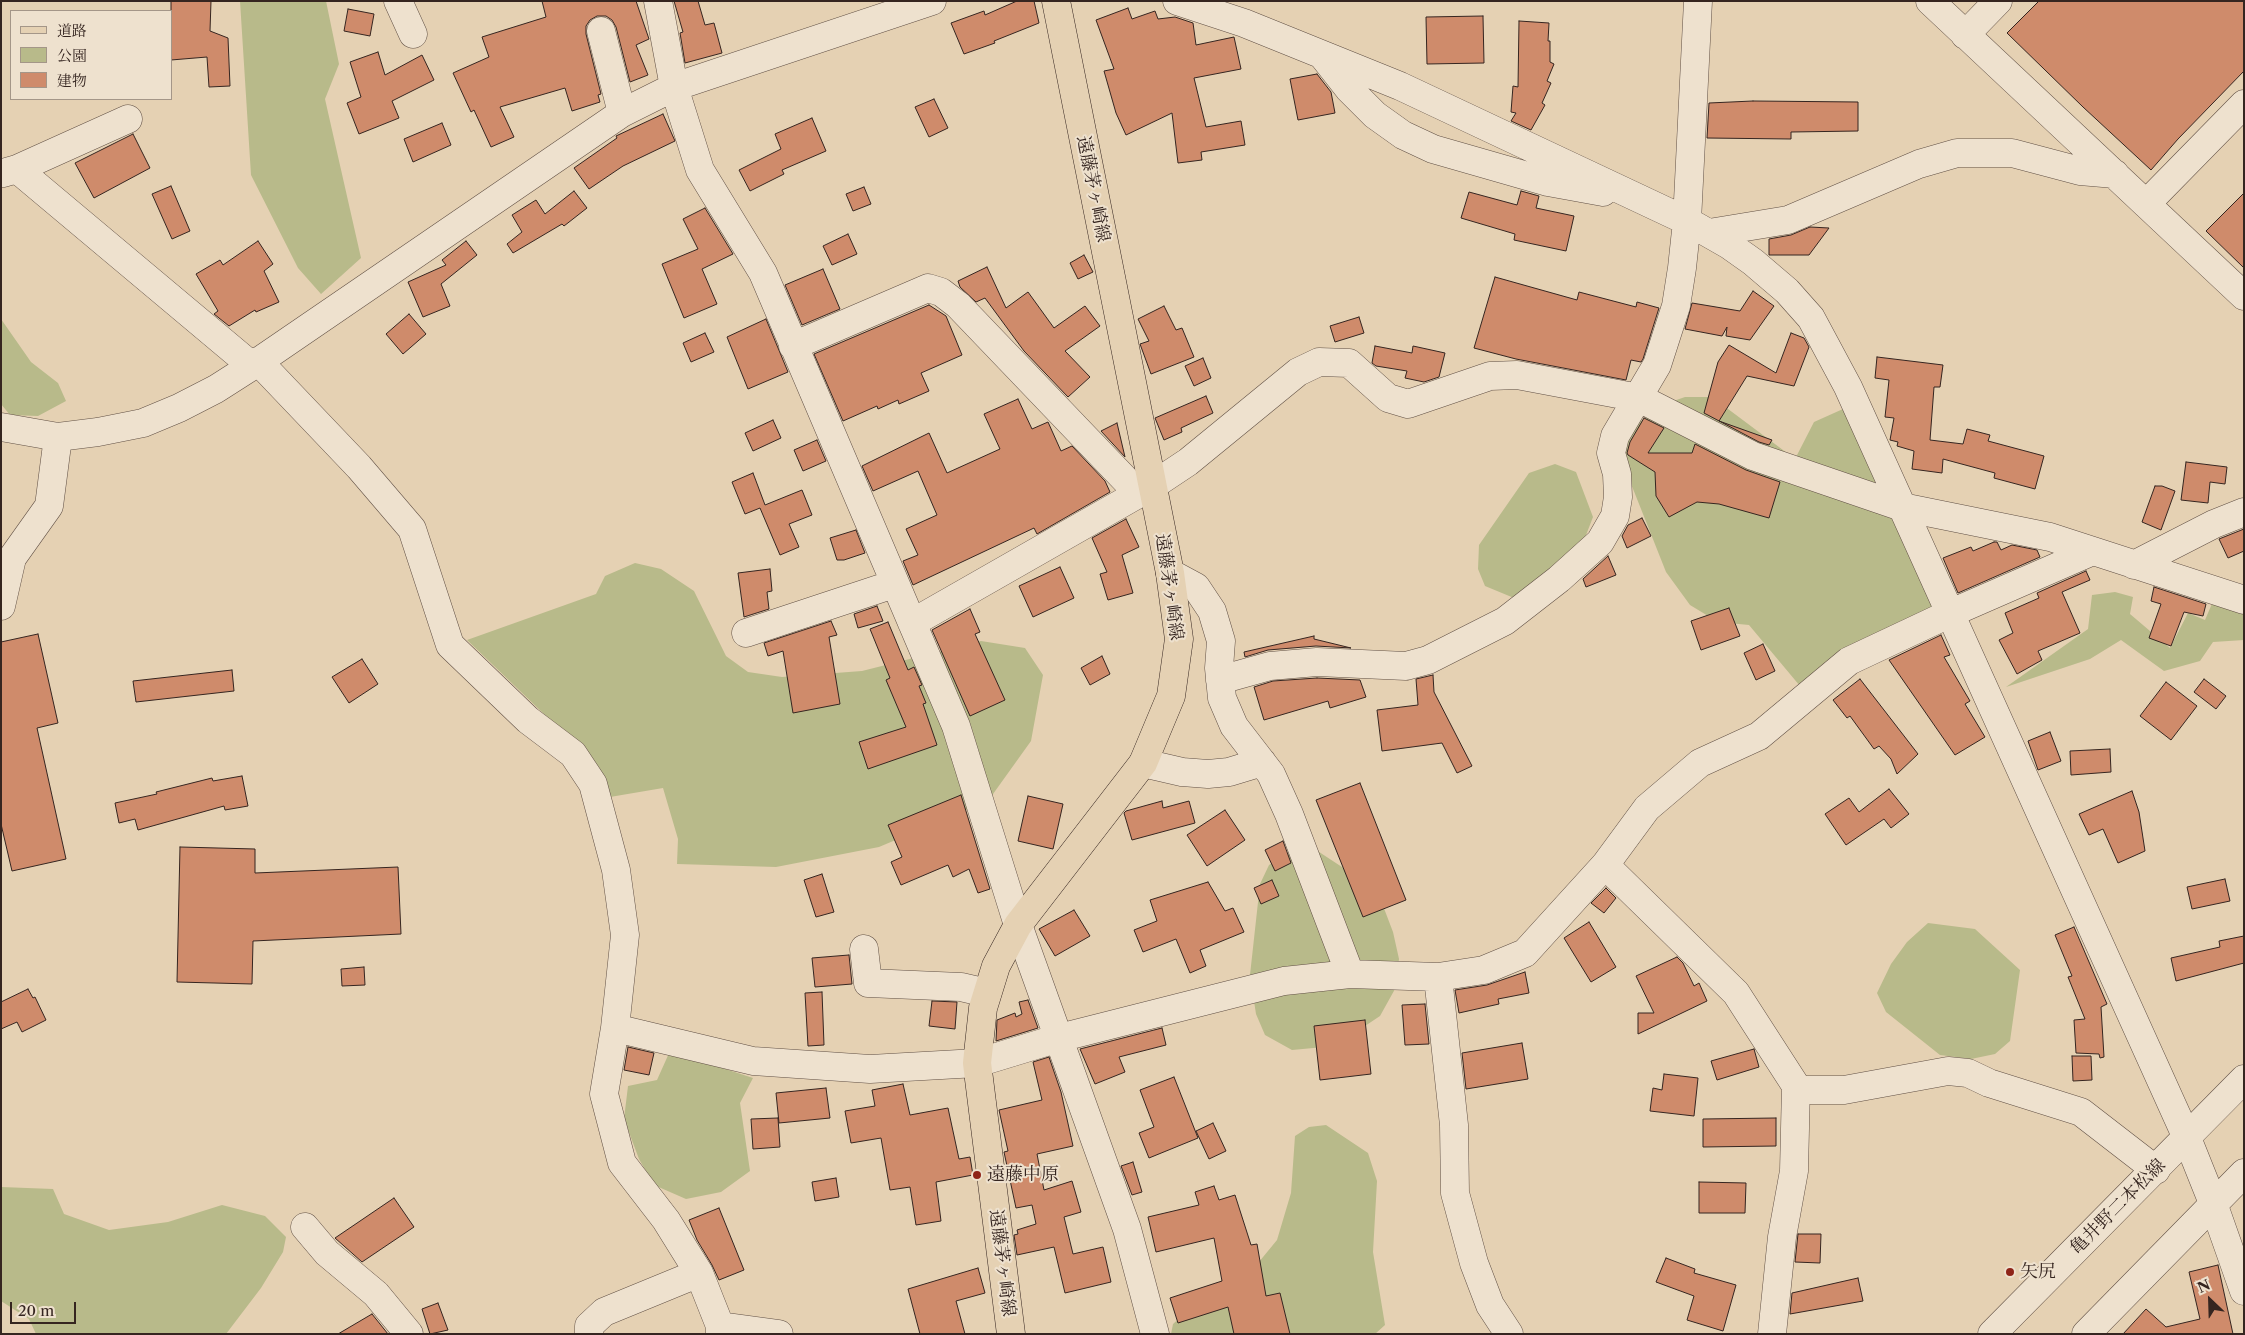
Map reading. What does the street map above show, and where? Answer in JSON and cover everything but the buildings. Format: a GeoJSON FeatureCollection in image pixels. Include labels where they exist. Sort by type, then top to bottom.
{"type":"FeatureCollection","features":[{"type":"Feature","properties":{"kind":"main road","name":"遠藤茅ヶ崎線"},"geometry":{"type":"LineString","coordinates":[[1011,1334],[977,1062],[987,993],[996,966],[1018,925],[1143,763],[1171,696],[1179,639],[1170,573],[1145,489],[1056,1]]}},
{"type":"Feature","properties":{"kind":"street"},"geometry":{"type":"LineString","coordinates":[[398,1],[413,34]]}},
{"type":"Feature","properties":{"kind":"street"},"geometry":{"type":"LineString","coordinates":[[658,1],[674,87],[700,170],[762,273],[956,726],[1018,925],[1127,1229],[1155,1334]]}},
{"type":"Feature","properties":{"kind":"street"},"geometry":{"type":"LineString","coordinates":[[1,427],[19,432],[58,437],[98,432],[143,423],[179,408],[216,389],[255,364],[622,113],[674,87],[932,1]]}},
{"type":"Feature","properties":{"kind":"street"},"geometry":{"type":"LineString","coordinates":[[1177,1],[1244,23],[1400,86],[1698,227],[1729,245],[1767,273],[1788,291],[1811,318],[1848,387],[2187,1138],[2213,1203],[2243,1289]]}},
{"type":"Feature","properties":{"kind":"street"},"geometry":{"type":"LineString","coordinates":[[1220,680],[1270,666],[1317,662],[1406,666],[1428,660],[1505,621],[1559,579],[1600,542],[1615,516],[1618,497],[1617,474],[1612,453],[1615,436],[1657,365],[1676,306],[1682,268],[1698,227],[1698,1]]}},
{"type":"Feature","properties":{"kind":"street"},"geometry":{"type":"LineString","coordinates":[[1930,1],[2244,296]]}},
{"type":"Feature","properties":{"kind":"street"},"geometry":{"type":"LineString","coordinates":[[1965,35],[1998,1]]}},
{"type":"Feature","properties":{"kind":"street"},"geometry":{"type":"LineString","coordinates":[[601,31],[622,113]]}},
{"type":"Feature","properties":{"kind":"street"},"geometry":{"type":"LineString","coordinates":[[1322,54],[1349,89],[1375,115],[1403,135],[1433,149],[1548,182],[1639,198]]}},
{"type":"Feature","properties":{"kind":"street"},"geometry":{"type":"LineString","coordinates":[[2146,204],[2244,104]]}},
{"type":"Feature","properties":{"kind":"street"},"geometry":{"type":"LineString","coordinates":[[128,119],[9,171],[255,364],[359,468],[412,529],[450,645],[528,720],[573,754],[593,784],[616,870],[626,935],[615,1028],[604,1094],[622,1163],[666,1220],[699,1272],[720,1330],[779,1334]]}},
{"type":"Feature","properties":{"kind":"street"},"geometry":{"type":"LineString","coordinates":[[1698,227],[1788,220],[1919,164],[1957,153],[2012,153],[2080,170],[2115,174]]}},
{"type":"Feature","properties":{"kind":"street"},"geometry":{"type":"LineString","coordinates":[[793,346],[928,288],[941,292],[958,305],[1145,489]]}},
{"type":"Feature","properties":{"kind":"street"},"geometry":{"type":"LineString","coordinates":[[912,623],[1145,489],[1188,462],[1298,372],[1319,362],[1349,364],[1388,398],[1408,404],[1490,376],[1517,375],[1639,398],[1753,456],[1902,507],[2050,537],[2244,600]]}},
{"type":"Feature","properties":{"kind":"street"},"geometry":{"type":"LineString","coordinates":[[1,606],[12,558],[49,506],[58,437]]}},
{"type":"Feature","properties":{"kind":"street"},"geometry":{"type":"LineString","coordinates":[[2134,565],[2214,524],[2244,512]]}},
{"type":"Feature","properties":{"kind":"street"},"geometry":{"type":"LineString","coordinates":[[615,1028],[753,1061],[870,1069],[977,1062],[1059,1038],[1284,981],[1350,974],[1438,977],[1484,970],[1526,953],[1605,865],[1647,808],[1700,763],[1759,736],[1849,661],[1950,613],[2093,551]]}},
{"type":"Feature","properties":{"kind":"street"},"geometry":{"type":"LineString","coordinates":[[1170,573],[1196,587],[1212,610],[1221,642],[1220,680],[1222,698],[1234,726],[1271,774],[1289,814],[1350,974]]}},
{"type":"Feature","properties":{"kind":"street"},"geometry":{"type":"LineString","coordinates":[[746,632],[894,584]]}},
{"type":"Feature","properties":{"kind":"street"},"geometry":{"type":"LineString","coordinates":[[1143,763],[1182,772],[1208,774],[1229,772],[1262,762]]}},
{"type":"Feature","properties":{"kind":"street"},"geometry":{"type":"LineString","coordinates":[[1605,865],[1736,993],[1796,1086],[1794,1171],[1782,1237],[1772,1334]]}},
{"type":"Feature","properties":{"kind":"street"},"geometry":{"type":"LineString","coordinates":[[864,949],[868,983],[961,987],[987,993]]}},
{"type":"Feature","properties":{"kind":"street"},"geometry":{"type":"LineString","coordinates":[[1438,977],[1454,1126],[1455,1193],[1477,1272],[1490,1305],[1509,1334]]}},
{"type":"Feature","properties":{"kind":"street"},"geometry":{"type":"LineString","coordinates":[[1796,1090],[1844,1090],[1948,1071],[1968,1073],[1989,1083],[2081,1112],[2156,1170]]}},
{"type":"Feature","properties":{"kind":"street","name":"亀井野二本松線"},"geometry":{"type":"LineString","coordinates":[[1992,1334],[2244,1079]]}},
{"type":"Feature","properties":{"kind":"street"},"geometry":{"type":"LineString","coordinates":[[2086,1334],[2244,1173]]}},
{"type":"Feature","properties":{"kind":"street"},"geometry":{"type":"LineString","coordinates":[[305,1227],[327,1253],[376,1294],[408,1334]]}},
{"type":"Feature","properties":{"kind":"street"},"geometry":{"type":"LineString","coordinates":[[589,1334],[590,1326],[604,1312],[699,1272]]}},
{"type":"Feature","properties":{"kind":"green space"},"geometry":{"type":"Polygon","coordinates":[[[240,1],[326,1],[339,64],[325,99],[361,258],[321,294],[298,268],[251,175],[240,1]]]}},
{"type":"Feature","properties":{"kind":"green space"},"geometry":{"type":"Polygon","coordinates":[[[1,319],[31,362],[58,383],[66,401],[38,416],[10,415],[1,404],[1,319]]]}},
{"type":"Feature","properties":{"kind":"green space"},"geometry":{"type":"Polygon","coordinates":[[[1685,397],[1712,397],[1795,459],[1814,422],[1843,409],[1937,610],[1805,692],[1749,625],[1718,622],[1690,605],[1666,572],[1618,451],[1625,433],[1662,405],[1685,397]]]}},
{"type":"Feature","properties":{"kind":"green space"},"geometry":{"type":"Polygon","coordinates":[[[1555,464],[1576,472],[1593,517],[1566,587],[1514,598],[1485,586],[1478,569],[1479,545],[1529,473],[1555,464]]]}},
{"type":"Feature","properties":{"kind":"green space"},"geometry":{"type":"Polygon","coordinates":[[[635,563],[661,569],[694,591],[726,656],[748,672],[782,677],[862,671],[981,641],[1025,648],[1043,675],[1031,741],[988,801],[879,847],[776,867],[677,864],[678,839],[663,788],[610,797],[599,767],[467,640],[596,594],[605,576],[635,563]]]}},
{"type":"Feature","properties":{"kind":"green space"},"geometry":{"type":"Polygon","coordinates":[[[2115,592],[2133,597],[2130,614],[2170,648],[2188,613],[2205,620],[2214,599],[2244,609],[2244,640],[2213,642],[2200,661],[2164,671],[2121,640],[2090,659],[2006,687],[2088,629],[2092,595],[2115,592]]]}},
{"type":"Feature","properties":{"kind":"green space"},"geometry":{"type":"Polygon","coordinates":[[[1310,846],[1377,890],[1393,932],[1399,959],[1395,989],[1380,1016],[1353,1034],[1324,1047],[1292,1050],[1265,1035],[1256,1014],[1250,975],[1260,884],[1269,865],[1285,855],[1310,846]]]}},
{"type":"Feature","properties":{"kind":"green space"},"geometry":{"type":"Polygon","coordinates":[[[1928,923],[1975,929],[2020,970],[2010,1041],[1995,1054],[1971,1059],[1940,1055],[1886,1012],[1877,993],[1891,964],[1907,942],[1928,923]]]}},
{"type":"Feature","properties":{"kind":"green space"},"geometry":{"type":"Polygon","coordinates":[[[670,1051],[753,1078],[740,1103],[750,1171],[721,1192],[686,1199],[654,1185],[639,1159],[624,1119],[628,1086],[657,1080],[670,1051]]]}},
{"type":"Feature","properties":{"kind":"green space"},"geometry":{"type":"Polygon","coordinates":[[[1326,1125],[1368,1153],[1377,1181],[1373,1252],[1385,1325],[1375,1334],[1171,1334],[1173,1324],[1205,1295],[1254,1268],[1277,1240],[1291,1193],[1295,1136],[1309,1127],[1326,1125]]]}},
{"type":"Feature","properties":{"kind":"green space"},"geometry":{"type":"Polygon","coordinates":[[[1,1187],[53,1189],[64,1214],[109,1230],[168,1222],[222,1205],[265,1216],[286,1237],[283,1252],[261,1288],[226,1334],[36,1334],[29,1319],[1,1301],[1,1187]]]}},
{"type":"Feature","properties":{"kind":"place","name":"遠藤中原"},"geometry":{"type":"Point","coordinates":[977,1175]}},
{"type":"Feature","properties":{"kind":"place","name":"矢尻"},"geometry":{"type":"Point","coordinates":[2010,1272]}}]}
